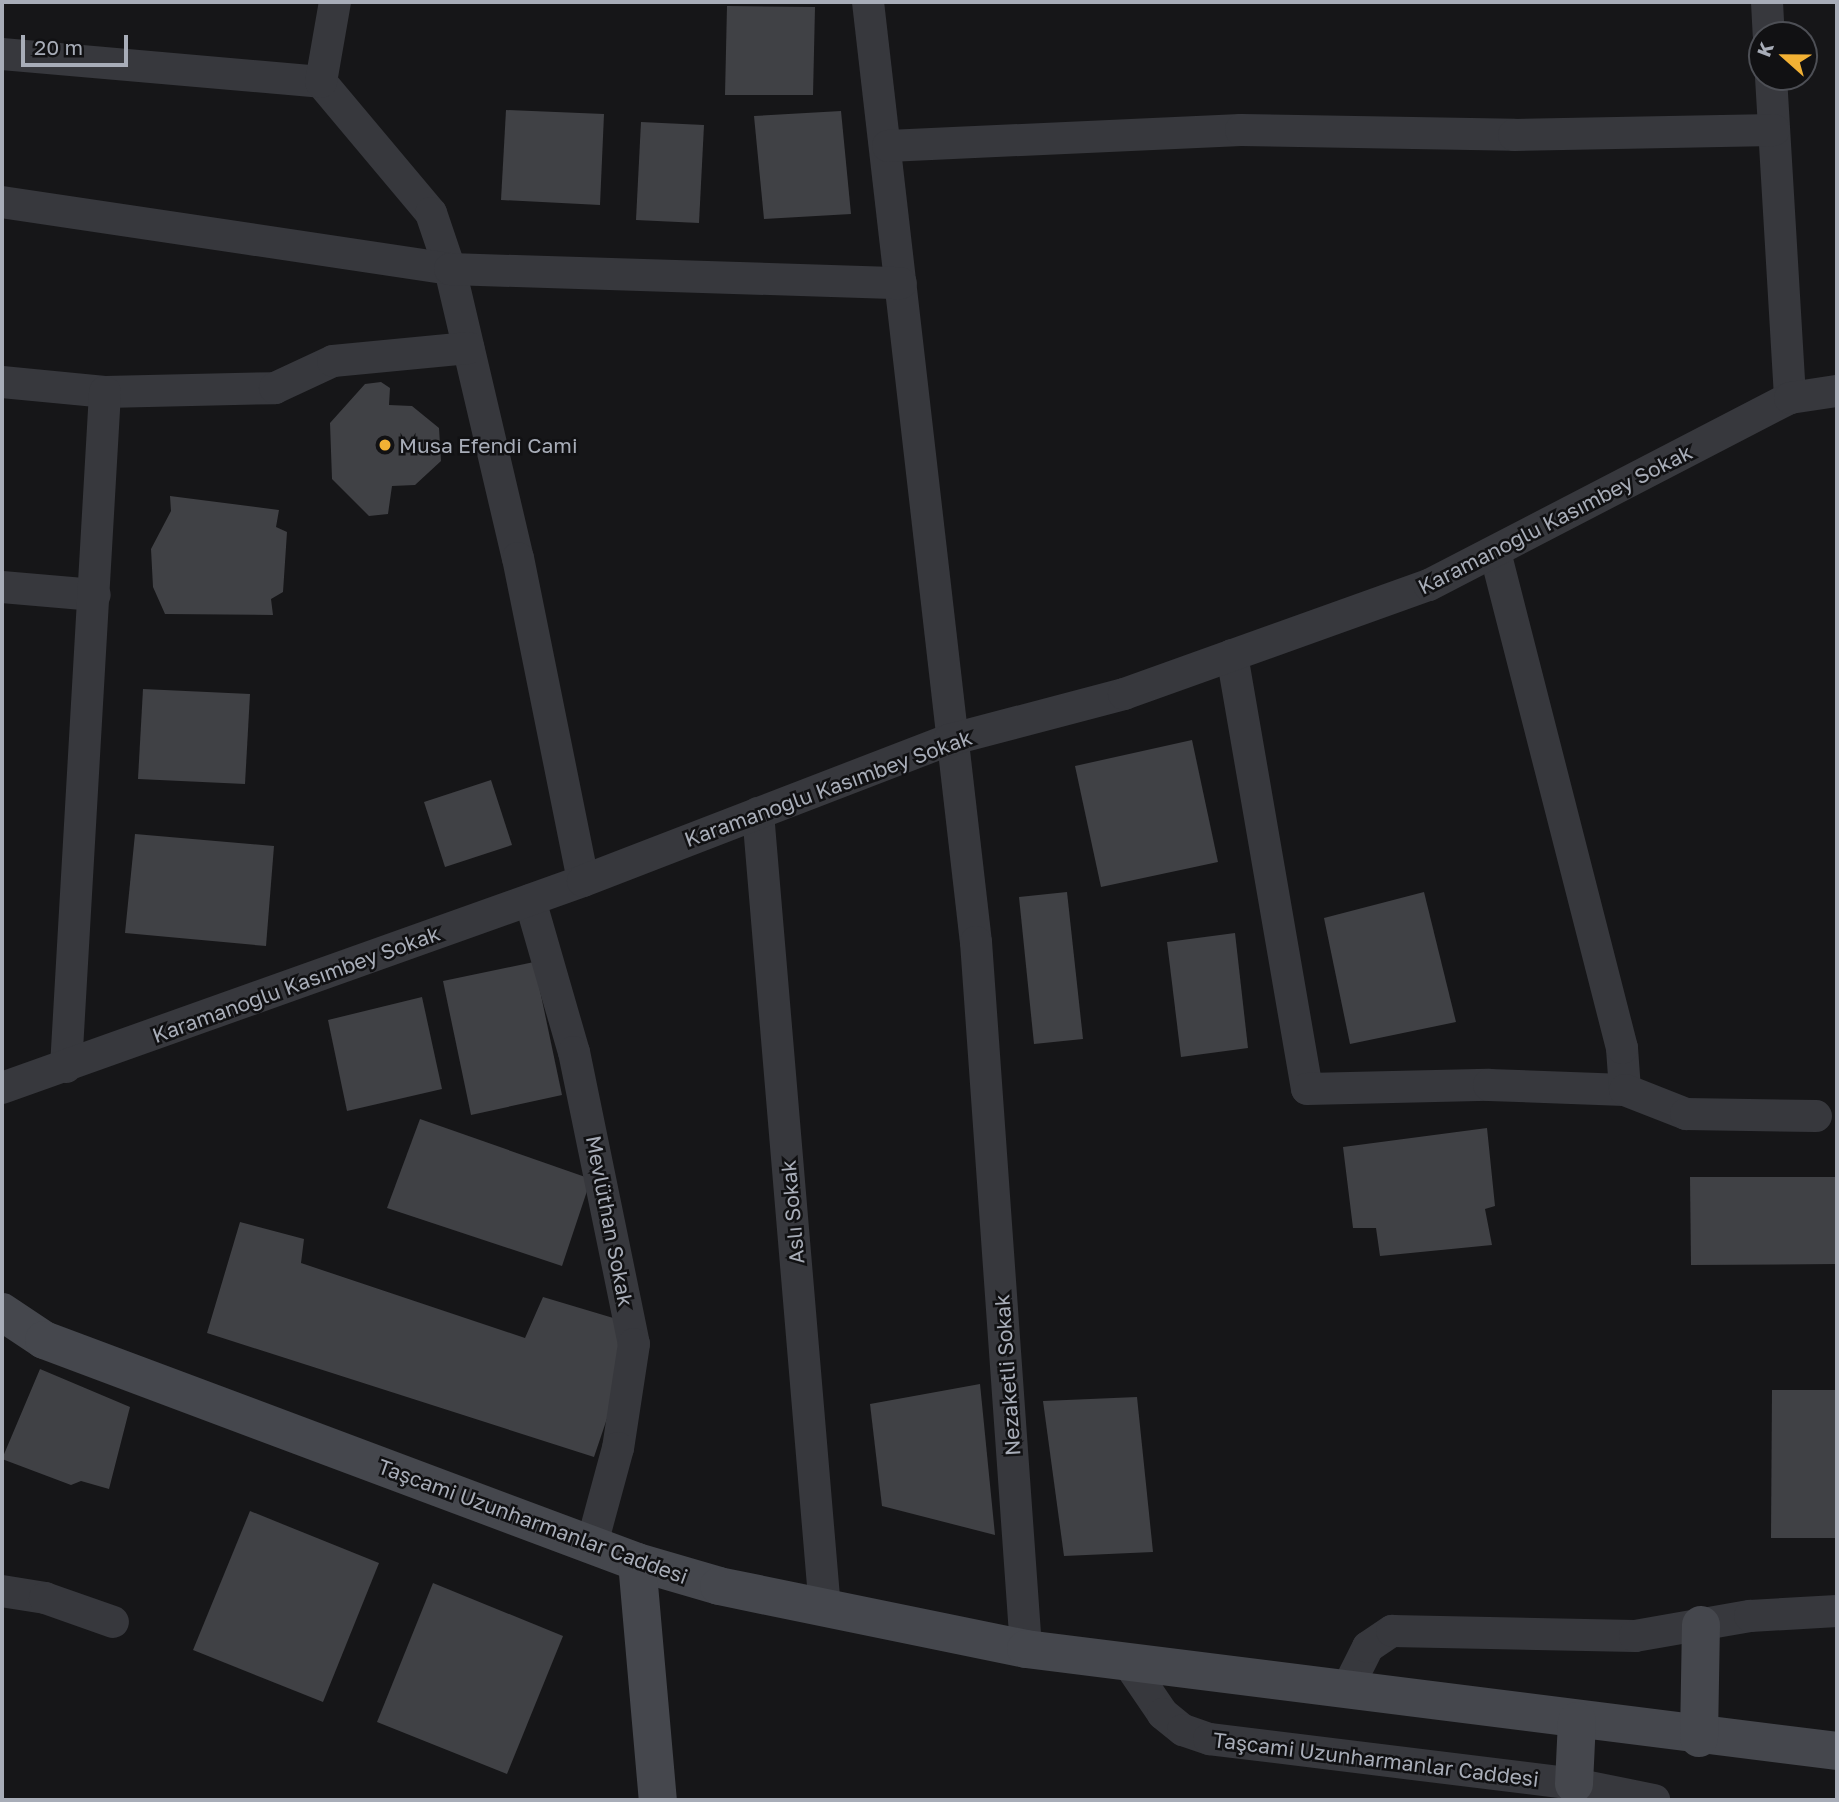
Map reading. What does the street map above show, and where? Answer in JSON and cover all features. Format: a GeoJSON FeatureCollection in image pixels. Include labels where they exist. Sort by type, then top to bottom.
{"type":"FeatureCollection","features":[{"type":"Feature","properties":{"kind":"main road","name":"Taşcami Uzunharmanlar Caddesi"},"geometry":{"type":"LineString","coordinates":[[2,1312],[44,1340],[637,1562],[825,1610],[1026,1649],[1129,1664],[1699,1738],[1837,1751]]}},
{"type":"Feature","properties":{"kind":"main road"},"geometry":{"type":"LineString","coordinates":[[2,1332],[44,1340]]}},
{"type":"Feature","properties":{"kind":"main road"},"geometry":{"type":"LineString","coordinates":[[637,1562],[658,1800]]}},
{"type":"Feature","properties":{"kind":"main road"},"geometry":{"type":"LineString","coordinates":[[1699,1738],[1701,1625]]}},
{"type":"Feature","properties":{"kind":"main road"},"geometry":{"type":"LineString","coordinates":[[1574,1784],[1577,1721]]}},
{"type":"Feature","properties":{"kind":"street"},"geometry":{"type":"LineString","coordinates":[[321,82],[335,2]]}},
{"type":"Feature","properties":{"kind":"street","name":"Nezaketli Sokak"},"geometry":{"type":"LineString","coordinates":[[868,2],[888,146],[949,740],[976,942],[1026,1649]]}},
{"type":"Feature","properties":{"kind":"street"},"geometry":{"type":"LineString","coordinates":[[1767,2],[1768,21]]}},
{"type":"Feature","properties":{"kind":"street"},"geometry":{"type":"LineString","coordinates":[[2,54],[321,82],[431,213],[450,268],[583,881]]}},
{"type":"Feature","properties":{"kind":"street"},"geometry":{"type":"LineString","coordinates":[[1772,91],[1790,398]]}},
{"type":"Feature","properties":{"kind":"street"},"geometry":{"type":"LineString","coordinates":[[888,146],[1241,130],[1514,135],[1774,130]]}},
{"type":"Feature","properties":{"kind":"street"},"geometry":{"type":"LineString","coordinates":[[2,202],[450,268],[901,283]]}},
{"type":"Feature","properties":{"kind":"street"},"geometry":{"type":"LineString","coordinates":[[2,382],[105,392],[275,388],[333,360],[468,348]]}},
{"type":"Feature","properties":{"kind":"street","name":"Karamanoğlu Kasımbey Sokak"},"geometry":{"type":"LineString","coordinates":[[2,1088],[583,881],[949,740],[1124,694],[1429,585],[1790,398],[1837,391]]}},
{"type":"Feature","properties":{"kind":"street"},"geometry":{"type":"LineString","coordinates":[[66,1067],[105,392]]}},
{"type":"Feature","properties":{"kind":"street"},"geometry":{"type":"LineString","coordinates":[[1495,552],[1622,1048],[1626,1090]]}},
{"type":"Feature","properties":{"kind":"street"},"geometry":{"type":"LineString","coordinates":[[2,587],[95,594]]}},
{"type":"Feature","properties":{"kind":"street"},"geometry":{"type":"LineString","coordinates":[[1232,656],[1307,1089],[1489,1085],[1626,1090],[1686,1114],[1816,1116]]}},
{"type":"Feature","properties":{"kind":"street","name":"Aslı Sokak"},"geometry":{"type":"LineString","coordinates":[[758,813],[825,1610]]}},
{"type":"Feature","properties":{"kind":"street","name":"Mevlüthan Sokak"},"geometry":{"type":"LineString","coordinates":[[530,900],[580,1079],[634,1344],[618,1448],[592,1544]]}},
{"type":"Feature","properties":{"kind":"street"},"geometry":{"type":"LineString","coordinates":[[2,1591],[45,1598],[113,1622]]}},
{"type":"Feature","properties":{"kind":"street"},"geometry":{"type":"LineString","coordinates":[[1346,1691],[1368,1647],[1392,1631],[1594,1637],[1837,1611]]}},
{"type":"Feature","properties":{"kind":"street","name":"Taşcami Uzunharmanlar Caddesi"},"geometry":{"type":"LineString","coordinates":[[1129,1664],[1163,1714],[1183,1730],[1209,1739],[1574,1784],[1654,1800]]}},
{"type":"Feature","properties":{"kind":"building"},"geometry":{"type":"Polygon","coordinates":[[[727,6],[815,7],[813,95],[725,95],[727,6]]]}},
{"type":"Feature","properties":{"kind":"building"},"geometry":{"type":"Polygon","coordinates":[[[506,110],[604,114],[600,205],[501,200],[506,110]]]}},
{"type":"Feature","properties":{"kind":"building"},"geometry":{"type":"Polygon","coordinates":[[[841,111],[851,214],[764,219],[754,116],[841,111]]]}},
{"type":"Feature","properties":{"kind":"building"},"geometry":{"type":"Polygon","coordinates":[[[641,122],[704,125],[699,223],[636,220],[641,122]]]}},
{"type":"Feature","properties":{"kind":"building","name":"Musa Efendi Cami"},"geometry":{"type":"Polygon","coordinates":[[[381,382],[390,388],[389,405],[412,406],[439,428],[441,461],[415,485],[392,486],[388,514],[369,516],[332,479],[330,423],[365,384],[381,382]]]}},
{"type":"Feature","properties":{"kind":"building"},"geometry":{"type":"Polygon","coordinates":[[[170,496],[279,510],[276,527],[287,532],[283,592],[271,599],[273,615],[165,614],[153,587],[151,549],[171,511],[170,496]]]}},
{"type":"Feature","properties":{"kind":"building"},"geometry":{"type":"Polygon","coordinates":[[[143,689],[250,694],[245,784],[138,779],[143,689]]]}},
{"type":"Feature","properties":{"kind":"building"},"geometry":{"type":"Polygon","coordinates":[[[1192,740],[1218,862],[1101,887],[1075,766],[1192,740]]]}},
{"type":"Feature","properties":{"kind":"building"},"geometry":{"type":"Polygon","coordinates":[[[491,780],[512,845],[445,867],[424,802],[491,780]]]}},
{"type":"Feature","properties":{"kind":"building"},"geometry":{"type":"Polygon","coordinates":[[[135,834],[274,846],[266,946],[125,933],[135,834]]]}},
{"type":"Feature","properties":{"kind":"building"},"geometry":{"type":"Polygon","coordinates":[[[1067,892],[1083,1039],[1034,1044],[1019,897],[1067,892]]]}},
{"type":"Feature","properties":{"kind":"building"},"geometry":{"type":"Polygon","coordinates":[[[1424,892],[1456,1022],[1350,1044],[1324,918],[1424,892]]]}},
{"type":"Feature","properties":{"kind":"building"},"geometry":{"type":"Polygon","coordinates":[[[1235,933],[1248,1048],[1181,1057],[1167,942],[1235,933]]]}},
{"type":"Feature","properties":{"kind":"building"},"geometry":{"type":"Polygon","coordinates":[[[534,962],[562,1095],[471,1115],[443,981],[534,962]]]}},
{"type":"Feature","properties":{"kind":"building"},"geometry":{"type":"Polygon","coordinates":[[[422,997],[442,1089],[347,1111],[328,1020],[422,997]]]}},
{"type":"Feature","properties":{"kind":"building"},"geometry":{"type":"Polygon","coordinates":[[[420,1119],[591,1179],[562,1266],[387,1208],[420,1119]]]}},
{"type":"Feature","properties":{"kind":"building"},"geometry":{"type":"Polygon","coordinates":[[[1487,1128],[1495,1206],[1485,1209],[1492,1245],[1380,1256],[1376,1228],[1353,1228],[1343,1147],[1487,1128]]]}},
{"type":"Feature","properties":{"kind":"building"},"geometry":{"type":"Polygon","coordinates":[[[1690,1177],[1835,1177],[1835,1264],[1691,1265],[1690,1177]]]}},
{"type":"Feature","properties":{"kind":"building"},"geometry":{"type":"Polygon","coordinates":[[[240,1222],[304,1239],[301,1263],[525,1338],[543,1297],[620,1320],[617,1389],[594,1457],[207,1333],[240,1222]]]}},
{"type":"Feature","properties":{"kind":"building"},"geometry":{"type":"Polygon","coordinates":[[[40,1369],[130,1407],[109,1489],[81,1481],[71,1485],[2,1459],[40,1369]]]}},
{"type":"Feature","properties":{"kind":"building"},"geometry":{"type":"Polygon","coordinates":[[[980,1384],[995,1535],[882,1506],[870,1404],[980,1384]]]}},
{"type":"Feature","properties":{"kind":"building"},"geometry":{"type":"Polygon","coordinates":[[[1772,1390],[1837,1390],[1837,1538],[1771,1538],[1772,1390]]]}},
{"type":"Feature","properties":{"kind":"building"},"geometry":{"type":"Polygon","coordinates":[[[1137,1397],[1153,1552],[1064,1556],[1043,1401],[1137,1397]]]}},
{"type":"Feature","properties":{"kind":"building"},"geometry":{"type":"Polygon","coordinates":[[[250,1511],[379,1563],[323,1702],[193,1650],[250,1511]]]}},
{"type":"Feature","properties":{"kind":"building"},"geometry":{"type":"Polygon","coordinates":[[[433,1583],[563,1636],[507,1774],[377,1722],[433,1583]]]}},
{"type":"Feature","properties":{"kind":"place","name":"Musa Efendi Cami"},"geometry":{"type":"Point","coordinates":[385,445]}}]}
